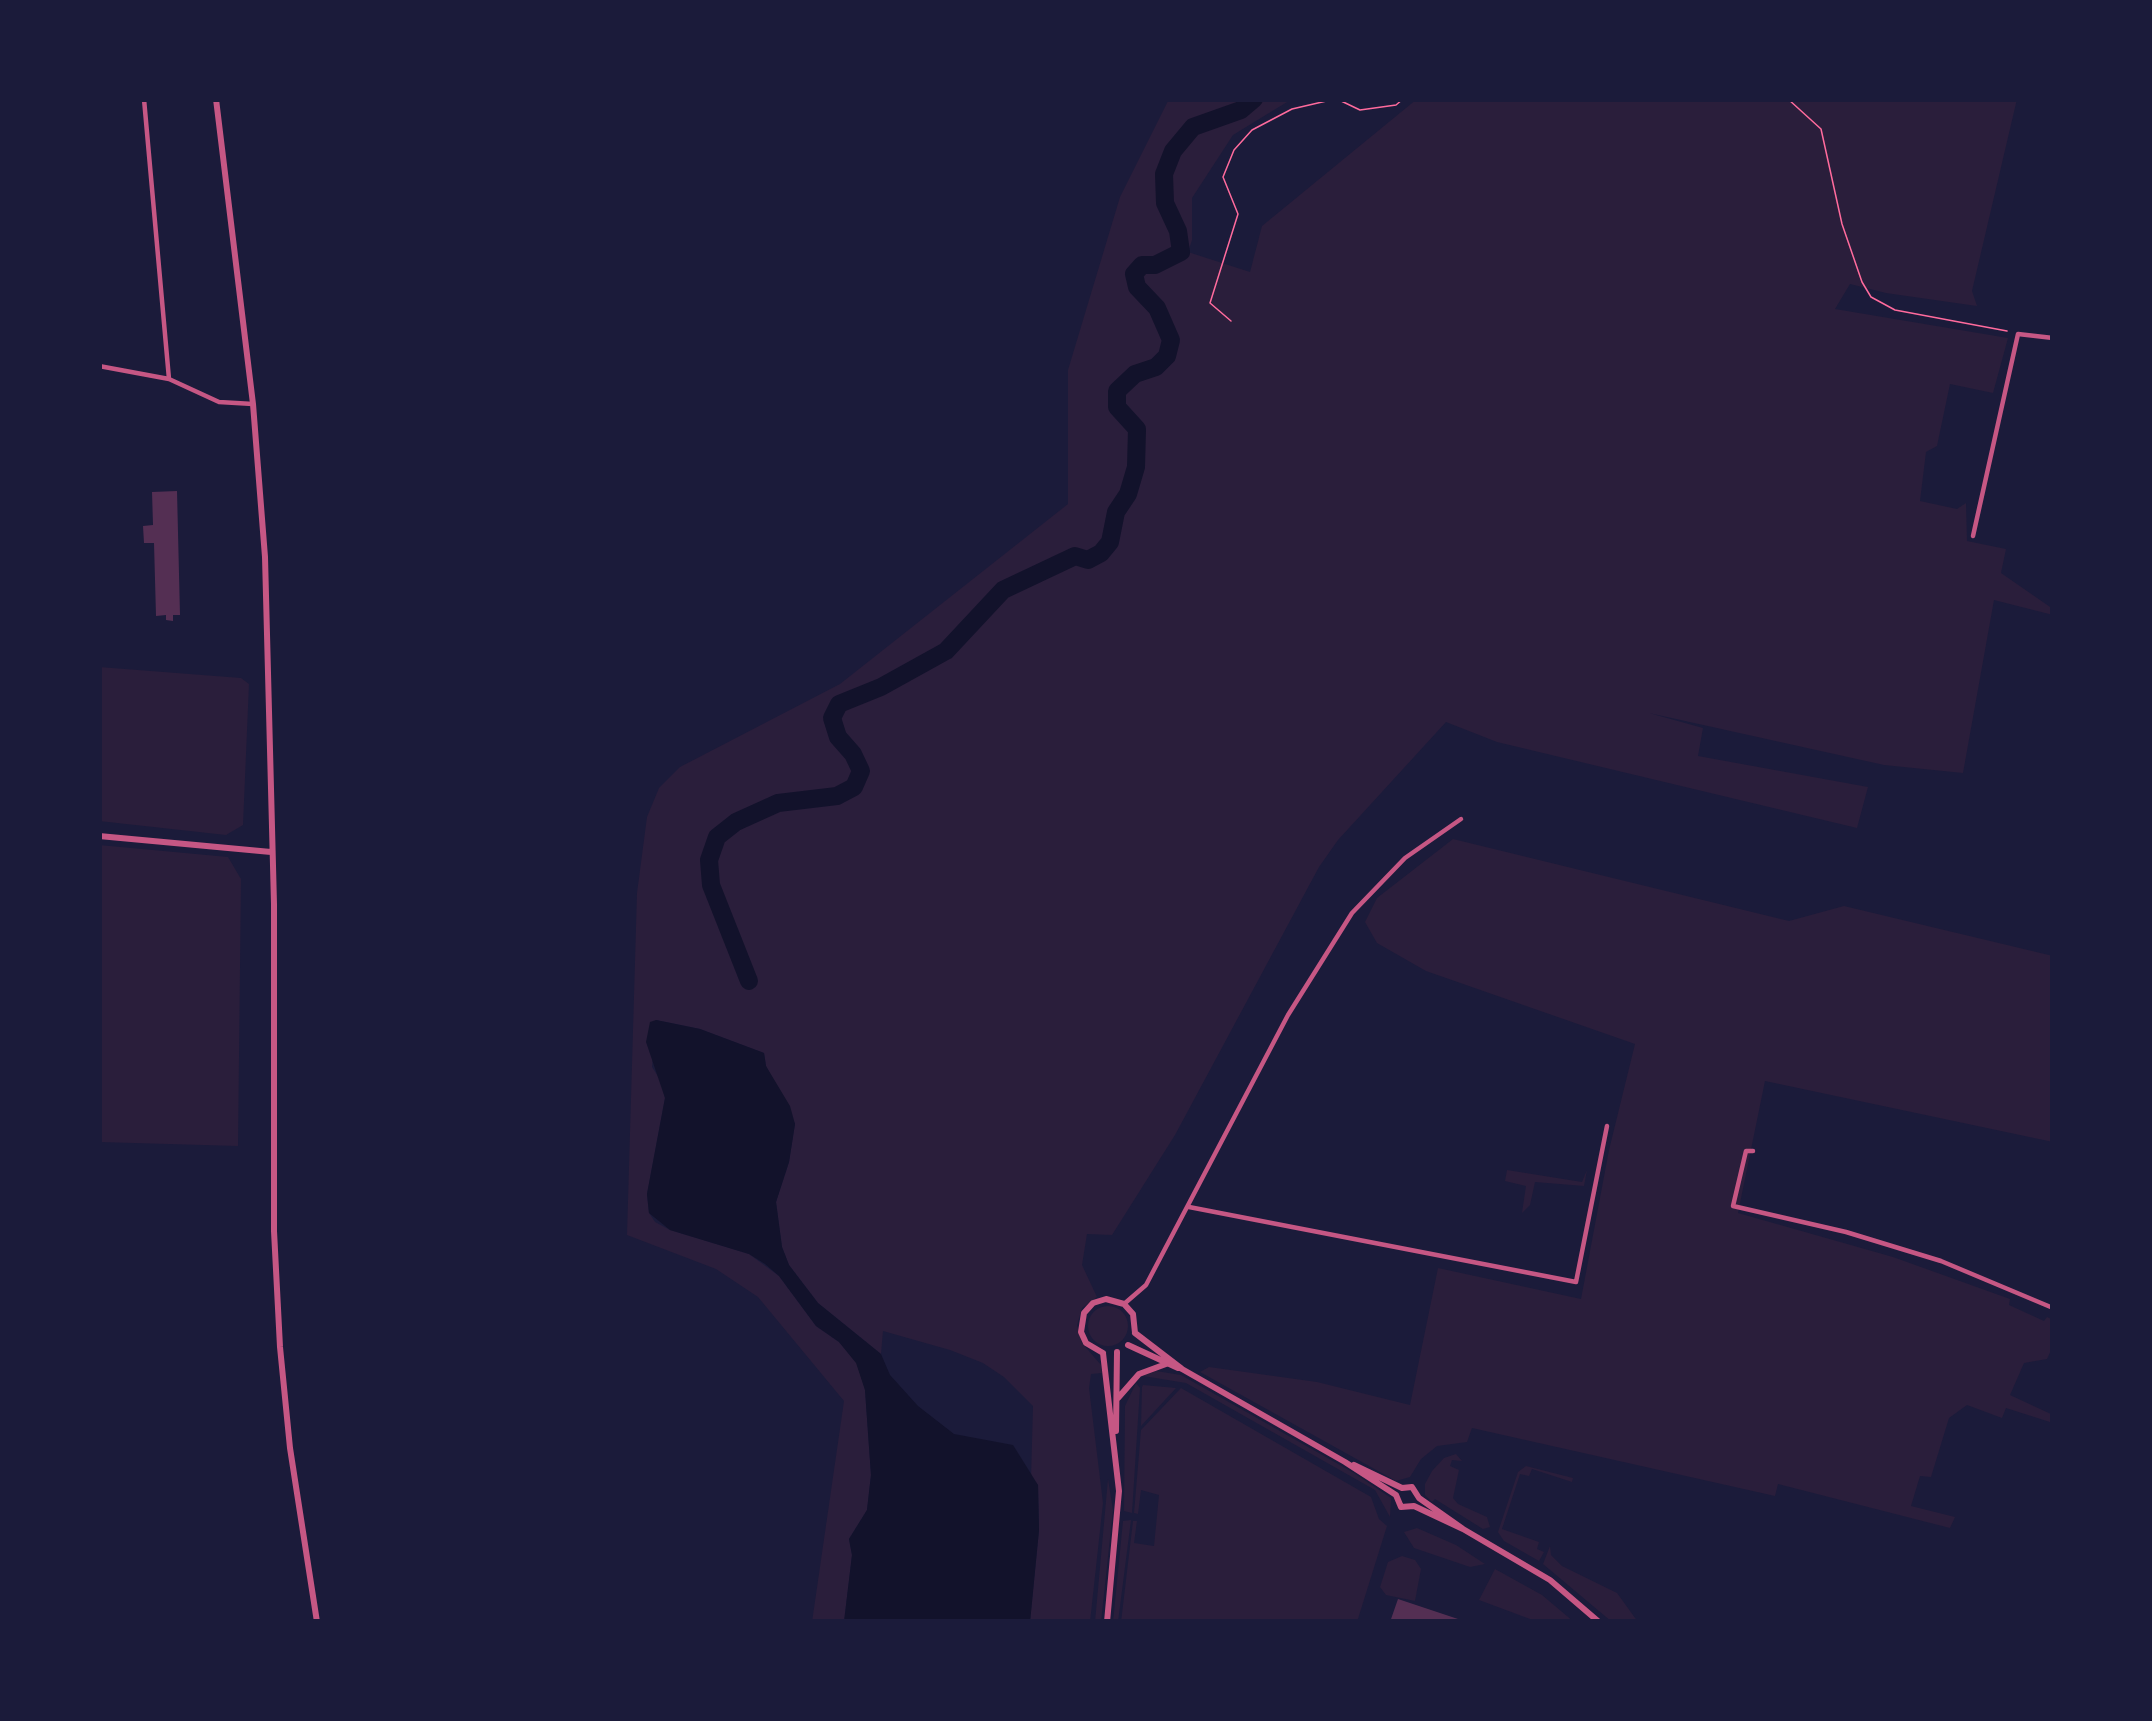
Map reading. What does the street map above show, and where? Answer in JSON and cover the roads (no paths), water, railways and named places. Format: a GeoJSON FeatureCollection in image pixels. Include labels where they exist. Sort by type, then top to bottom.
{"type":"FeatureCollection","features":[{"type":"Feature","properties":{"kind":"street"},"geometry":{"type":"LineString","coordinates":[[144,99],[169,379]]}},
{"type":"Feature","properties":{"kind":"street"},"geometry":{"type":"LineString","coordinates":[[216,99],[253,404],[265,556],[274,1232],[280,1347],[317,1622]]}},
{"type":"Feature","properties":{"kind":"street"},"geometry":{"type":"LineString","coordinates":[[1973,536],[2018,334],[2053,338]]}},
{"type":"Feature","properties":{"kind":"street"},"geometry":{"type":"LineString","coordinates":[[99,366],[169,379],[219,402],[253,404]]}},
{"type":"Feature","properties":{"kind":"street"},"geometry":{"type":"LineString","coordinates":[[1124,1304],[1146,1285],[1288,1015],[1352,913],[1405,858],[1461,819]]}},
{"type":"Feature","properties":{"kind":"street"},"geometry":{"type":"LineString","coordinates":[[99,836],[272,852]]}},
{"type":"Feature","properties":{"kind":"street"},"geometry":{"type":"LineString","coordinates":[[1189,1207],[1576,1282],[1607,1126]]}},
{"type":"Feature","properties":{"kind":"street"},"geometry":{"type":"LineString","coordinates":[[1753,1150],[1746,1151],[1733,1207],[1846,1232],[1941,1261],[2053,1308]]}},
{"type":"Feature","properties":{"kind":"street"},"geometry":{"type":"LineString","coordinates":[[1099,1300],[1124,1304],[1132,1314],[1135,1333],[1117,1352],[1103,1353],[1083,1338],[1084,1312],[1099,1300]]}},
{"type":"Feature","properties":{"kind":"street"},"geometry":{"type":"LineString","coordinates":[[1135,1333],[1181,1369],[1399,1492]]}},
{"type":"Feature","properties":{"kind":"street"},"geometry":{"type":"LineString","coordinates":[[1128,1345],[1181,1369]]}},
{"type":"Feature","properties":{"kind":"street"},"geometry":{"type":"LineString","coordinates":[[1107,1622],[1118,1516],[1117,1352]]}},
{"type":"Feature","properties":{"kind":"street"},"geometry":{"type":"LineString","coordinates":[[1103,1353],[1117,1459]]}},
{"type":"Feature","properties":{"kind":"street"},"geometry":{"type":"LineString","coordinates":[[1116,1401],[1139,1374],[1166,1364]]}},
{"type":"Feature","properties":{"kind":"street"},"geometry":{"type":"LineString","coordinates":[[1399,1492],[1412,1487],[1416,1502],[1550,1580],[1599,1622]]}},
{"type":"Feature","properties":{"kind":"street"},"geometry":{"type":"LineString","coordinates":[[1399,1492],[1401,1507],[1416,1502]]}},
{"type":"Feature","properties":{"kind":"waterway"},"geometry":{"type":"LineString","coordinates":[[749,981],[711,885],[709,860],[717,837],[736,822],[778,803],[837,796],[854,787],[861,771],[838,737],[832,718],[839,704],[946,651],[1003,590],[1075,556],[1088,560],[1110,542],[1116,512],[1128,494],[1136,467],[1137,429],[1117,407],[1117,391],[1135,374],[1156,367],[1167,356],[1171,340],[1157,308],[1137,287],[1134,274],[1142,265],[1155,265],[1181,252],[1178,231],[1165,203],[1164,174],[1173,151],[1193,127],[1241,110],[1254,99]]}}]}
